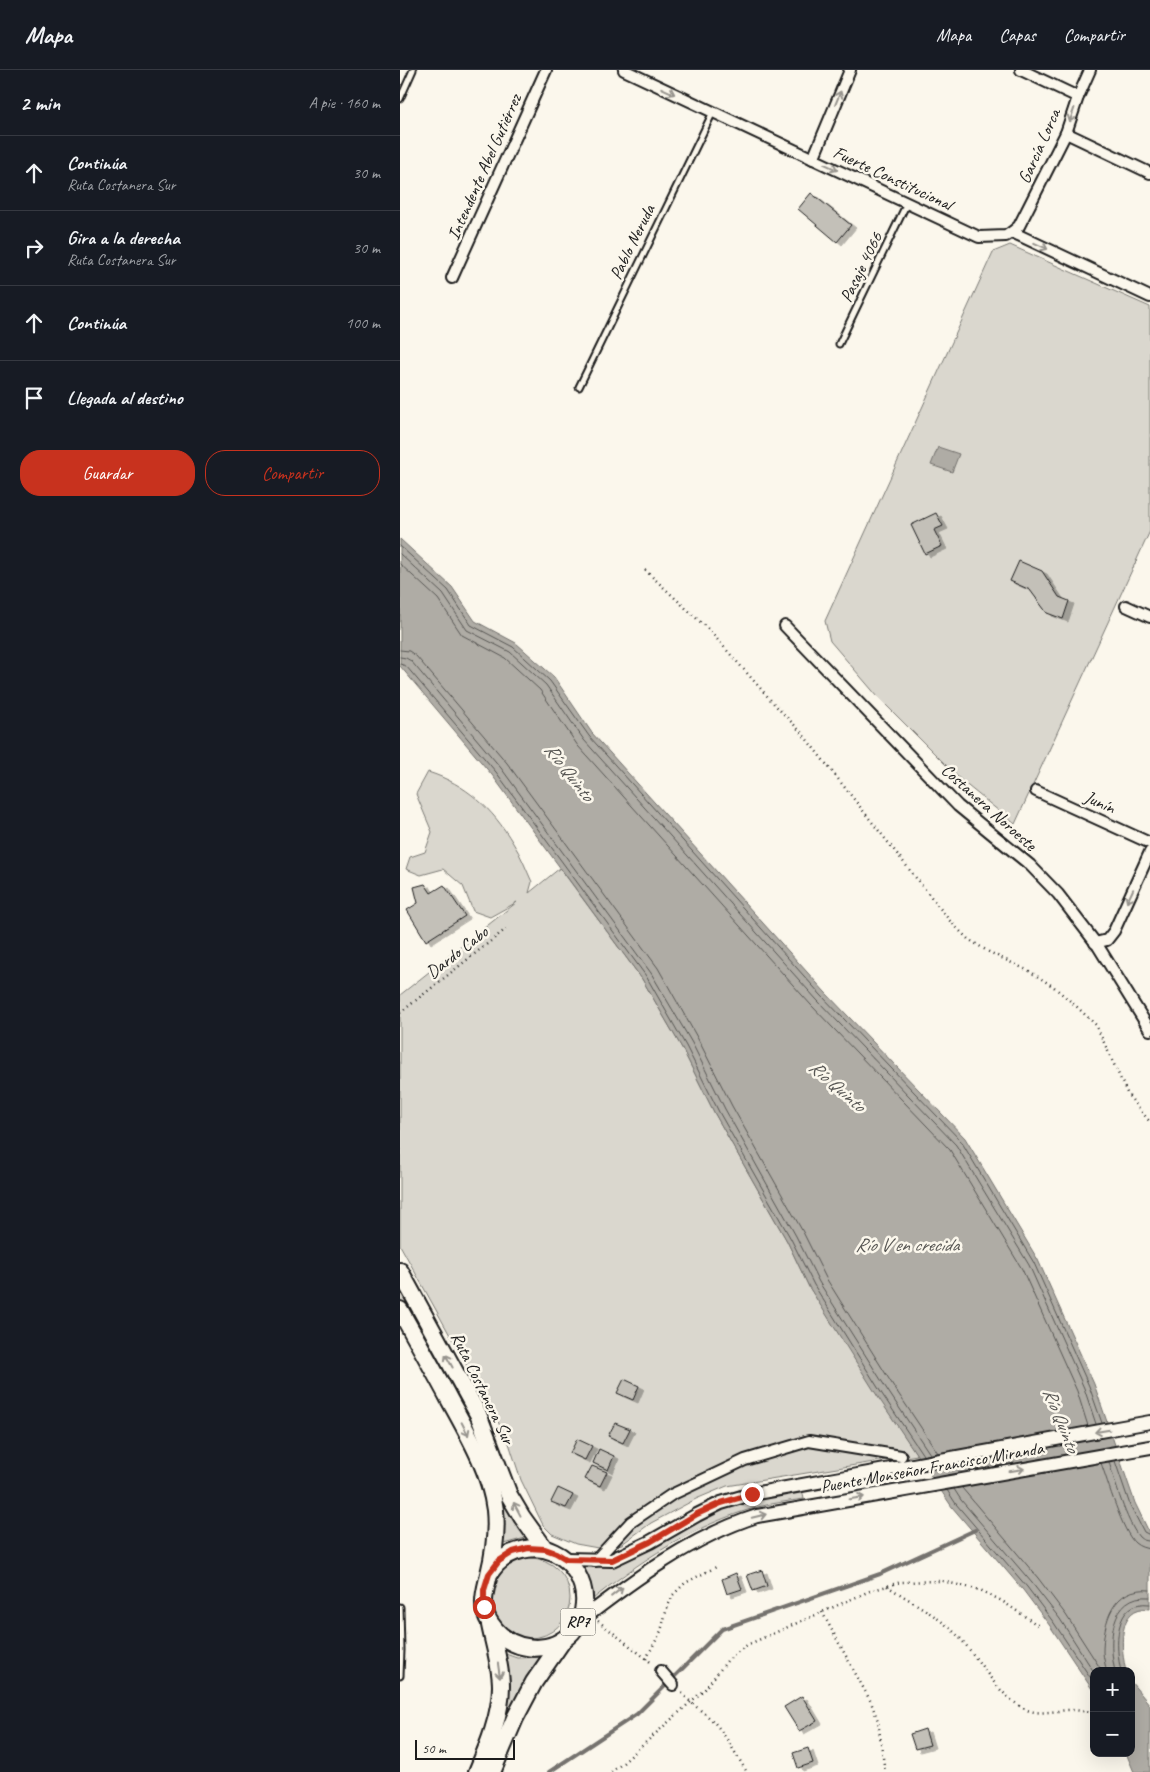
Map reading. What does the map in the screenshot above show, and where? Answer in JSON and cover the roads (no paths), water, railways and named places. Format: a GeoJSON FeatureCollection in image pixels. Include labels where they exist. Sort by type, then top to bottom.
{"type":"FeatureCollection","features":[{"type":"Feature","properties":{"kind":"main road","name":"Ruta Costanera Sur"},"geometry":{"type":"LineString","coordinates":[[400,1271],[478,1414],[509,1495],[545,1549]]}},
{"type":"Feature","properties":{"kind":"main road","name":"Ruta Costanera Sur"},"geometry":{"type":"LineString","coordinates":[[400,1310],[454,1409],[487,1476],[495,1512],[495,1538],[489,1574],[484,1590],[484,1607],[490,1623],[500,1669],[500,1701],[496,1720],[477,1772]]}},
{"type":"Feature","properties":{"kind":"main road","name":"Ruta Costanera Sur"},"geometry":{"type":"LineString","coordinates":[[489,1574],[499,1561],[513,1552],[528,1548],[545,1549],[566,1559],[578,1572],[584,1588],[584,1618],[564,1639],[534,1682],[515,1718],[492,1772]]}},
{"type":"Feature","properties":{"kind":"main road","name":"RP7"},"geometry":{"type":"LineString","coordinates":[[490,1623],[500,1636],[515,1645],[532,1648],[549,1646],[564,1639]]}},
{"type":"Feature","properties":{"kind":"street","name":"Intendente Abel Gutiérrez"},"geometry":{"type":"LineString","coordinates":[[452,278],[546,70]]}},
{"type":"Feature","properties":{"kind":"street","name":"Fuerte Constitucional"},"geometry":{"type":"LineString","coordinates":[[624,70],[980,237],[1006,236],[1012,232]]}},
{"type":"Feature","properties":{"kind":"street"},"geometry":{"type":"LineString","coordinates":[[813,159],[850,70]]}},
{"type":"Feature","properties":{"kind":"street"},"geometry":{"type":"LineString","coordinates":[[1020,70],[1078,96]]}},
{"type":"Feature","properties":{"kind":"street","name":"García Lorca"},"geometry":{"type":"LineString","coordinates":[[1012,232],[1019,226],[1066,134],[1078,96],[1090,70]]}},
{"type":"Feature","properties":{"kind":"street"},"geometry":{"type":"LineString","coordinates":[[1066,134],[1150,173]]}},
{"type":"Feature","properties":{"kind":"street"},"geometry":{"type":"LineString","coordinates":[[1012,232],[1150,297]]}},
{"type":"Feature","properties":{"kind":"street"},"geometry":{"type":"LineString","coordinates":[[1126,606],[1150,617]]}},
{"type":"Feature","properties":{"kind":"street","name":"Costanera Noroeste"},"geometry":{"type":"LineString","coordinates":[[785,626],[958,806],[1030,864],[1058,894],[1095,943],[1150,1030]]}},
{"type":"Feature","properties":{"kind":"street","name":"Junín"},"geometry":{"type":"LineString","coordinates":[[1036,791],[1150,843]]}},
{"type":"Feature","properties":{"kind":"street"},"geometry":{"type":"LineString","coordinates":[[1095,943],[1107,940],[1114,931],[1150,852]]}},
{"type":"Feature","properties":{"kind":"street","name":"Puente Monseñor Francisco Miranda"},"geometry":{"type":"LineString","coordinates":[[566,1559],[612,1560],[650,1542],[697,1514],[721,1503],[752,1494],[1150,1422]]}},
{"type":"Feature","properties":{"kind":"street"},"geometry":{"type":"LineString","coordinates":[[596,1561],[631,1522],[671,1495],[745,1460],[809,1441],[901,1456]]}},
{"type":"Feature","properties":{"kind":"street","name":"Puente Monseñor Francisco Miranda"},"geometry":{"type":"LineString","coordinates":[[584,1618],[623,1587],[708,1536],[731,1524],[757,1516],[1150,1447]]}},
{"type":"Feature","properties":{"kind":"street"},"geometry":{"type":"LineString","coordinates":[[661,1670],[673,1685]]}},
{"type":"Feature","properties":{"kind":"lane"},"geometry":{"type":"LineString","coordinates":[[400,99],[413,70]]}},
{"type":"Feature","properties":{"kind":"lane","name":"Pablo Neruda"},"geometry":{"type":"LineString","coordinates":[[579,387],[713,112]]}},
{"type":"Feature","properties":{"kind":"lane","name":"Pasaje 4066"},"geometry":{"type":"LineString","coordinates":[[839,344],[907,203]]}},
{"type":"Feature","properties":{"kind":"lane"},"geometry":{"type":"LineString","coordinates":[[400,1607],[400,1676]]}},
{"type":"Feature","properties":{"kind":"water"},"geometry":{"type":"Polygon","coordinates":[[[938,447],[959,454],[952,472],[931,465],[938,447]]]}},
{"type":"Feature","properties":{"kind":"water","name":"Río V en crecida"},"geometry":{"type":"Polygon","coordinates":[[[400,539],[452,587],[475,621],[516,643],[554,677],[592,733],[825,992],[965,1138],[1038,1260],[1094,1384],[1135,1503],[1150,1534],[1150,1609],[1139,1609],[1131,1614],[1126,1621],[1122,1641],[1125,1667],[1090,1667],[1090,1686],[1050,1626],[1023,1590],[952,1507],[878,1397],[809,1287],[787,1241],[715,1114],[682,1048],[642,979],[492,775],[400,666],[400,539]]]}},
{"type":"Feature","properties":{"kind":"water"},"geometry":{"type":"Polygon","coordinates":[[[1135,1687],[1150,1705],[1150,1772],[1134,1772],[1128,1757],[1135,1757],[1135,1687]]]}},
{"type":"Feature","properties":{"kind":"waterway"},"geometry":{"type":"LineString","coordinates":[[549,1772],[637,1714],[722,1629],[880,1574],[975,1530]]}},
{"type":"Feature","properties":{"kind":"water label","name":"Río Quinto"},"geometry":{"type":"Point","coordinates":[569,772]}},
{"type":"Feature","properties":{"kind":"water label","name":"Río Quinto"},"geometry":{"type":"Point","coordinates":[837,1086]}},
{"type":"Feature","properties":{"kind":"water label","name":"Río Quinto"},"geometry":{"type":"Point","coordinates":[1061,1420]}}]}
